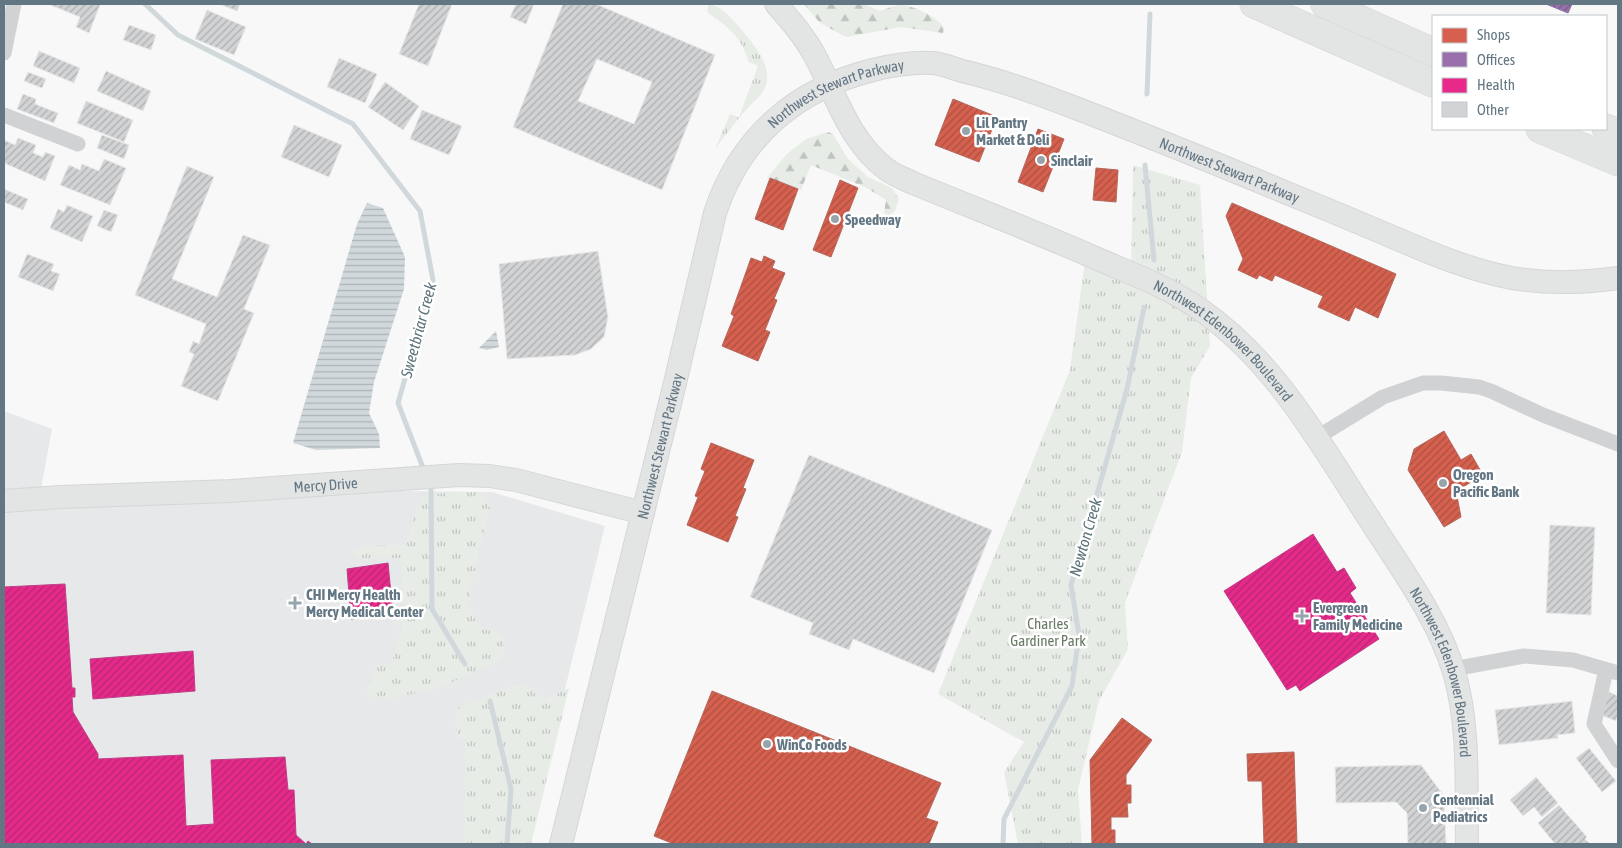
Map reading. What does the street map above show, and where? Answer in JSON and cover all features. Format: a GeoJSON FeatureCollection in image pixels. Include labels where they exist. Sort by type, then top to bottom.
{"type":"FeatureCollection","features":[{"type":"Feature","properties":{"kind":"highway"},"geometry":{"type":"LineString","coordinates":[[1254,4],[1432,83]]}},
{"type":"Feature","properties":{"kind":"highway"},"geometry":{"type":"LineString","coordinates":[[1325,4],[1432,52]]}},
{"type":"Feature","properties":{"kind":"highway"},"geometry":{"type":"LineString","coordinates":[[1542,130],[1618,162]]}},
{"type":"Feature","properties":{"kind":"main road","name":"Northwest Edenbower Boulevard"},"geometry":{"type":"LineString","coordinates":[[776,4],[794,25],[814,54],[843,115],[858,140],[887,170],[914,184],[1156,284],[1200,310],[1242,343],[1278,383],[1424,603],[1443,641],[1460,697],[1464,735],[1467,844]]}},
{"type":"Feature","properties":{"kind":"main road","name":"Northwest Stewart Parkway"},"geometry":{"type":"LineString","coordinates":[[561,844],[715,212],[722,191],[761,132],[779,115],[801,99],[856,74],[899,64],[936,63],[996,79],[1049,98],[1163,142],[1423,250],[1482,271],[1537,281],[1595,281],[1618,278]]}},
{"type":"Feature","properties":{"kind":"main road","name":"Mercy Drive"},"geometry":{"type":"LineString","coordinates":[[4,501],[231,491],[426,477],[477,476],[516,480],[643,513]]}},
{"type":"Feature","properties":{"kind":"street"},"geometry":{"type":"LineString","coordinates":[[4,53],[10,6]]}},
{"type":"Feature","properties":{"kind":"street"},"geometry":{"type":"LineString","coordinates":[[4,115],[78,144]]}},
{"type":"Feature","properties":{"kind":"street"},"geometry":{"type":"LineString","coordinates":[[1316,438],[1383,397],[1423,383],[1441,383],[1478,387],[1491,391],[1543,415],[1618,444]]}},
{"type":"Feature","properties":{"kind":"street"},"geometry":{"type":"LineString","coordinates":[[1453,669],[1524,656],[1573,660],[1612,672],[1594,724],[1618,762]]}},
{"type":"Feature","properties":{"kind":"shaded area"},"geometry":{"type":"Polygon","coordinates":[[[367,203],[383,208],[405,257],[404,289],[374,382],[369,413],[379,434],[380,448],[316,450],[293,443],[357,224],[367,203]]]}},
{"type":"Feature","properties":{"kind":"shaded area"},"geometry":{"type":"Polygon","coordinates":[[[496,331],[499,347],[487,350],[479,348],[496,331]]]}},
{"type":"Feature","properties":{"kind":"shaded area","name":"CHI Mercy Health Mercy Medical Center"},"geometry":{"type":"Polygon","coordinates":[[[4,411],[52,429],[37,510],[401,491],[492,492],[605,526],[527,844],[4,844],[4,411]]]}},
{"type":"Feature","properties":{"kind":"green space"},"geometry":{"type":"Polygon","coordinates":[[[708,4],[722,10],[741,29],[758,50],[766,67],[767,76],[766,85],[762,93],[738,119],[715,149],[730,114],[739,117],[758,66],[749,62],[742,45],[733,33],[707,12],[708,4]]]}},
{"type":"Feature","properties":{"kind":"green space"},"geometry":{"type":"Polygon","coordinates":[[[804,4],[864,4],[880,11],[903,5],[926,13],[937,20],[944,28],[943,33],[901,27],[846,37],[820,23],[804,4]]]}},
{"type":"Feature","properties":{"kind":"green space"},"geometry":{"type":"Polygon","coordinates":[[[828,132],[833,134],[848,159],[868,177],[892,188],[899,199],[895,211],[888,216],[884,214],[886,200],[867,188],[811,165],[801,190],[767,178],[787,154],[806,139],[828,132]]]}},
{"type":"Feature","properties":{"kind":"green space","name":"Charles Gardiner Park"},"geometry":{"type":"Polygon","coordinates":[[[1133,165],[1200,185],[1210,346],[1191,378],[1182,452],[1125,603],[1128,649],[1099,701],[1078,790],[1082,844],[1018,844],[1004,772],[1024,742],[938,694],[1070,370],[1086,254],[1131,273],[1133,165]]]}},
{"type":"Feature","properties":{"kind":"green space"},"geometry":{"type":"Polygon","coordinates":[[[482,492],[490,508],[468,603],[476,621],[485,630],[497,632],[503,637],[504,651],[498,661],[437,689],[391,698],[367,697],[368,687],[376,665],[392,664],[402,625],[393,624],[404,606],[400,558],[355,558],[354,550],[364,546],[406,545],[416,512],[425,495],[482,492]]]}},
{"type":"Feature","properties":{"kind":"green space"},"geometry":{"type":"Polygon","coordinates":[[[523,682],[544,700],[569,688],[531,844],[465,844],[465,740],[459,738],[455,724],[458,708],[523,682]]]}},
{"type":"Feature","properties":{"kind":"building: Shops","name":"Lil Pantry Market & Deli"},"geometry":{"type":"Polygon","coordinates":[[[953,99],[997,117],[979,162],[935,145],[953,99]]]}},
{"type":"Feature","properties":{"kind":"building: Shops","name":"Sinclair"},"geometry":{"type":"Polygon","coordinates":[[[1038,129],[1064,139],[1043,192],[1018,182],[1038,129]]]}},
{"type":"Feature","properties":{"kind":"building: Shops"},"geometry":{"type":"Polygon","coordinates":[[[1096,168],[1118,170],[1116,202],[1093,200],[1096,168]]]}},
{"type":"Feature","properties":{"kind":"building: Shops"},"geometry":{"type":"Polygon","coordinates":[[[770,178],[798,189],[783,230],[755,219],[770,178]]]}},
{"type":"Feature","properties":{"kind":"building: Shops","name":"Speedway"},"geometry":{"type":"Polygon","coordinates":[[[840,180],[858,188],[831,257],[813,250],[840,180]]]}},
{"type":"Feature","properties":{"kind":"building: Shops"},"geometry":{"type":"Polygon","coordinates":[[[1232,203],[1396,274],[1378,318],[1355,307],[1349,321],[1318,307],[1323,296],[1275,275],[1272,281],[1259,275],[1257,279],[1238,270],[1243,259],[1226,216],[1232,203]]]}},
{"type":"Feature","properties":{"kind":"building: Shops"},"geometry":{"type":"Polygon","coordinates":[[[764,256],[775,261],[772,268],[785,273],[774,299],[777,300],[765,330],[770,332],[758,361],[722,346],[734,316],[731,314],[751,258],[762,262],[764,256]]]}},
{"type":"Feature","properties":{"kind":"building: Shops","name":"Oregon Pacific Bank"},"geometry":{"type":"Polygon","coordinates":[[[1444,431],[1461,460],[1471,454],[1483,475],[1456,491],[1461,517],[1444,527],[1408,470],[1414,449],[1444,431]]]}},
{"type":"Feature","properties":{"kind":"building: Shops"},"geometry":{"type":"Polygon","coordinates":[[[711,443],[754,460],[743,488],[746,489],[735,516],[738,517],[728,542],[687,525],[698,497],[695,496],[705,471],[701,469],[711,443]]]}},
{"type":"Feature","properties":{"kind":"building: Shops","name":"WinCo Foods"},"geometry":{"type":"Polygon","coordinates":[[[712,691],[941,783],[926,818],[938,822],[929,844],[674,844],[654,836],[712,691]]]}},
{"type":"Feature","properties":{"kind":"building: Shops"},"geometry":{"type":"Polygon","coordinates":[[[1122,718],[1152,740],[1126,775],[1126,785],[1131,785],[1131,803],[1127,803],[1128,817],[1111,817],[1111,830],[1115,830],[1115,844],[1092,844],[1090,760],[1122,718]]]}},
{"type":"Feature","properties":{"kind":"building: Shops"},"geometry":{"type":"Polygon","coordinates":[[[1294,752],[1297,844],[1264,844],[1262,781],[1248,781],[1247,754],[1294,752]]]}},
{"type":"Feature","properties":{"kind":"building: Offices"},"geometry":{"type":"Polygon","coordinates":[[[1546,4],[1572,4],[1568,13],[1546,4]]]}},
{"type":"Feature","properties":{"kind":"building: Health","name":"Evergreen Family Medicine"},"geometry":{"type":"Polygon","coordinates":[[[1313,534],[1337,572],[1344,568],[1356,588],[1350,593],[1379,639],[1300,691],[1296,685],[1287,690],[1224,591],[1313,534]]]}},
{"type":"Feature","properties":{"kind":"building: Health"},"geometry":{"type":"Polygon","coordinates":[[[388,563],[393,615],[351,619],[347,569],[388,563]]]}},
{"type":"Feature","properties":{"kind":"building: Health"},"geometry":{"type":"Polygon","coordinates":[[[65,584],[72,688],[75,688],[75,697],[72,697],[73,712],[98,754],[98,759],[183,755],[186,826],[214,824],[211,760],[285,757],[288,790],[294,790],[296,835],[306,844],[4,844],[4,587],[65,584]]]}},
{"type":"Feature","properties":{"kind":"building: Health"},"geometry":{"type":"Polygon","coordinates":[[[193,651],[195,691],[93,699],[90,659],[193,651]]]}},
{"type":"Feature","properties":{"kind":"building: Other"},"geometry":{"type":"Polygon","coordinates":[[[48,4],[100,5],[89,33],[76,27],[80,17],[48,4]]]}},
{"type":"Feature","properties":{"kind":"building: Other"},"geometry":{"type":"Polygon","coordinates":[[[219,4],[240,4],[237,11],[219,4]]]}},
{"type":"Feature","properties":{"kind":"building: Other"},"geometry":{"type":"Polygon","coordinates":[[[419,4],[452,4],[428,66],[399,54],[419,4]]]}},
{"type":"Feature","properties":{"kind":"building: Other"},"geometry":{"type":"Polygon","coordinates":[[[516,4],[534,4],[526,24],[510,17],[516,4]]]}},
{"type":"Feature","properties":{"kind":"building: Other"},"geometry":{"type":"Polygon","coordinates":[[[563,4],[596,4],[715,55],[662,190],[513,127],[563,4]],[[597,59],[578,101],[634,124],[652,82],[597,59]]]}},
{"type":"Feature","properties":{"kind":"building: Other"},"geometry":{"type":"Polygon","coordinates":[[[207,10],[246,27],[234,55],[195,39],[207,10]]]}},
{"type":"Feature","properties":{"kind":"building: Other"},"geometry":{"type":"Polygon","coordinates":[[[129,25],[156,35],[151,50],[123,40],[129,25]]]}},
{"type":"Feature","properties":{"kind":"building: Other"},"geometry":{"type":"Polygon","coordinates":[[[39,51],[80,68],[74,83],[33,66],[39,51]]]}},
{"type":"Feature","properties":{"kind":"building: Other"},"geometry":{"type":"Polygon","coordinates":[[[339,58],[377,74],[365,103],[327,87],[339,58]]]}},
{"type":"Feature","properties":{"kind":"building: Other"},"geometry":{"type":"Polygon","coordinates":[[[106,71],[151,91],[143,111],[97,91],[106,71]]]}},
{"type":"Feature","properties":{"kind":"building: Other"},"geometry":{"type":"Polygon","coordinates":[[[28,72],[46,79],[42,88],[24,81],[28,72]]]}},
{"type":"Feature","properties":{"kind":"building: Other"},"geometry":{"type":"Polygon","coordinates":[[[385,82],[419,106],[403,130],[368,107],[385,82]]]}},
{"type":"Feature","properties":{"kind":"building: Other"},"geometry":{"type":"Polygon","coordinates":[[[23,94],[36,99],[35,104],[58,113],[54,123],[17,109],[23,94]]]}},
{"type":"Feature","properties":{"kind":"building: Other"},"geometry":{"type":"Polygon","coordinates":[[[86,101],[133,120],[124,142],[77,123],[86,101]]]}},
{"type":"Feature","properties":{"kind":"building: Other"},"geometry":{"type":"Polygon","coordinates":[[[422,110],[462,126],[449,155],[410,139],[422,110]]]}},
{"type":"Feature","properties":{"kind":"building: Other"},"geometry":{"type":"Polygon","coordinates":[[[294,125],[342,145],[329,177],[281,157],[294,125]]]}},
{"type":"Feature","properties":{"kind":"building: Other"},"geometry":{"type":"Polygon","coordinates":[[[102,135],[129,145],[124,159],[97,148],[102,135]]]}},
{"type":"Feature","properties":{"kind":"building: Other"},"geometry":{"type":"Polygon","coordinates":[[[18,138],[36,145],[33,153],[43,157],[45,152],[55,156],[45,181],[4,163],[4,140],[15,145],[18,138]]]}},
{"type":"Feature","properties":{"kind":"building: Other"},"geometry":{"type":"Polygon","coordinates":[[[104,159],[126,168],[110,205],[60,185],[69,165],[80,170],[82,164],[99,171],[104,159]]]}},
{"type":"Feature","properties":{"kind":"building: Other"},"geometry":{"type":"Polygon","coordinates":[[[187,166],[214,177],[172,279],[217,297],[243,235],[270,245],[244,309],[254,313],[218,401],[181,386],[194,354],[189,352],[193,341],[199,344],[206,324],[135,295],[187,166]]]}},
{"type":"Feature","properties":{"kind":"building: Other"},"geometry":{"type":"Polygon","coordinates":[[[4,189],[28,199],[23,210],[4,202],[4,189]]]}},
{"type":"Feature","properties":{"kind":"building: Other"},"geometry":{"type":"Polygon","coordinates":[[[67,205],[93,216],[82,242],[50,228],[58,209],[64,212],[67,205]]]}},
{"type":"Feature","properties":{"kind":"building: Other"},"geometry":{"type":"Polygon","coordinates":[[[104,210],[118,215],[111,232],[97,226],[104,210]]]}},
{"type":"Feature","properties":{"kind":"building: Other"},"geometry":{"type":"Polygon","coordinates":[[[598,251],[608,317],[604,337],[591,349],[575,355],[507,359],[499,264],[598,251]]]}},
{"type":"Feature","properties":{"kind":"building: Other"},"geometry":{"type":"Polygon","coordinates":[[[27,254],[54,264],[51,271],[60,274],[53,291],[18,277],[27,254]]]}},
{"type":"Feature","properties":{"kind":"building: Other"},"geometry":{"type":"Polygon","coordinates":[[[809,455],[992,530],[934,673],[853,639],[849,650],[809,634],[813,623],[750,597],[809,455]]]}},
{"type":"Feature","properties":{"kind":"building: Other"},"geometry":{"type":"Polygon","coordinates":[[[1550,525],[1595,527],[1591,615],[1546,613],[1550,525]]]}},
{"type":"Feature","properties":{"kind":"building: Other"},"geometry":{"type":"Polygon","coordinates":[[[1609,692],[1618,696],[1616,721],[1601,715],[1609,692]]]}},
{"type":"Feature","properties":{"kind":"building: Other"},"geometry":{"type":"Polygon","coordinates":[[[1572,701],[1575,733],[1557,735],[1558,738],[1499,745],[1495,710],[1572,701]]]}},
{"type":"Feature","properties":{"kind":"building: Other"},"geometry":{"type":"Polygon","coordinates":[[[1589,748],[1616,781],[1602,792],[1576,758],[1589,748]]]}},
{"type":"Feature","properties":{"kind":"building: Other","name":"Centennial Pediatrics"},"geometry":{"type":"Polygon","coordinates":[[[1421,765],[1444,796],[1446,844],[1408,844],[1407,813],[1396,802],[1336,803],[1335,767],[1421,765]]]}},
{"type":"Feature","properties":{"kind":"building: Other"},"geometry":{"type":"Polygon","coordinates":[[[1536,777],[1558,803],[1542,817],[1534,807],[1523,816],[1510,800],[1536,777]]]}},
{"type":"Feature","properties":{"kind":"building: Other"},"geometry":{"type":"Polygon","coordinates":[[[1559,805],[1587,837],[1585,839],[1590,844],[1555,844],[1538,823],[1559,805]]]}},
{"type":"Feature","properties":{"kind":"waterway","name":"Sweetbriar Creek"},"geometry":{"type":"LineString","coordinates":[[145,4],[178,35],[353,124],[420,211],[433,280],[398,403],[425,473]]}},
{"type":"Feature","properties":{"kind":"waterway","name":"Newton Creek"},"geometry":{"type":"LineString","coordinates":[[1147,94],[1150,14]]}},
{"type":"Feature","properties":{"kind":"waterway","name":"Newton Creek"},"geometry":{"type":"LineString","coordinates":[[1145,165],[1154,260]]}},
{"type":"Feature","properties":{"kind":"waterway","name":"Newton Creek"},"geometry":{"type":"LineString","coordinates":[[1003,844],[1004,819],[1072,686],[1079,635],[1071,585],[1127,389],[1144,308]]}},
{"type":"Feature","properties":{"kind":"waterway","name":"Sweetbriar Creek"},"geometry":{"type":"LineString","coordinates":[[430,483],[432,609],[465,664]]}},
{"type":"Feature","properties":{"kind":"waterway","name":"Sweetbriar Creek"},"geometry":{"type":"LineString","coordinates":[[490,701],[511,789],[507,844]]}},
{"type":"Feature","properties":{"kind":"place","name":"Lil Pantry Market & Deli"},"geometry":{"type":"Point","coordinates":[966,131]}},
{"type":"Feature","properties":{"kind":"place","name":"Sinclair"},"geometry":{"type":"Point","coordinates":[1041,160]}},
{"type":"Feature","properties":{"kind":"place","name":"Speedway"},"geometry":{"type":"Point","coordinates":[835,219]}},
{"type":"Feature","properties":{"kind":"place","name":"Oregon Pacific Bank"},"geometry":{"type":"Point","coordinates":[1443,483]}},
{"type":"Feature","properties":{"kind":"place","name":"CHI Mercy Health Mercy Medical Center"},"geometry":{"type":"Point","coordinates":[295,603]}},
{"type":"Feature","properties":{"kind":"place","name":"Evergreen Family Medicine"},"geometry":{"type":"Point","coordinates":[1302,616]}},
{"type":"Feature","properties":{"kind":"place","name":"WinCo Foods"},"geometry":{"type":"Point","coordinates":[767,744]}},
{"type":"Feature","properties":{"kind":"place","name":"Centennial Pediatrics"},"geometry":{"type":"Point","coordinates":[1423,808]}}]}
